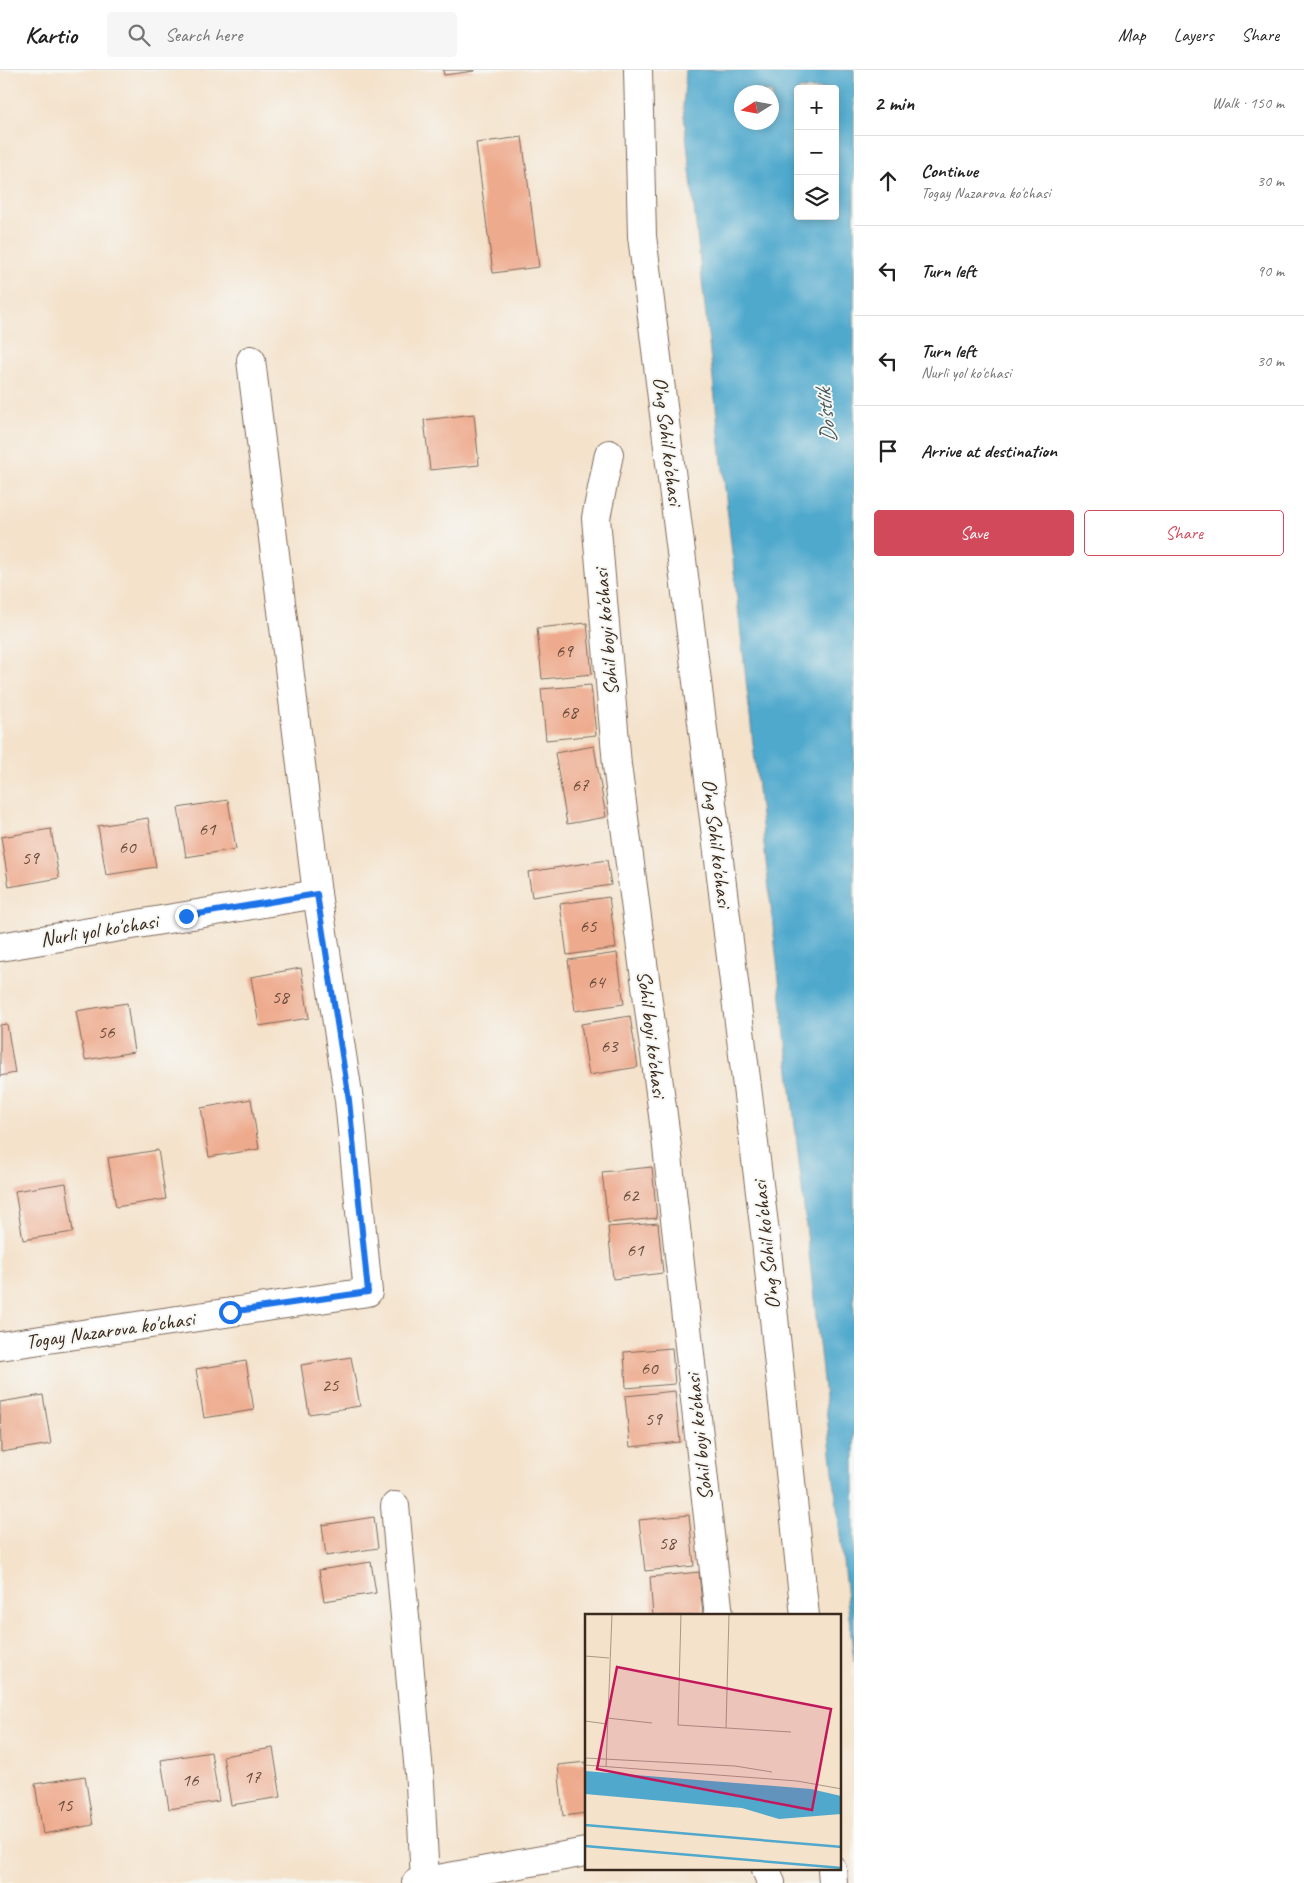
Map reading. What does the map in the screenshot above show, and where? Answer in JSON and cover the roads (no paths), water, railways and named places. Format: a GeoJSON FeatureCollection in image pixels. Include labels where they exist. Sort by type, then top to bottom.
{"type":"FeatureCollection","features":[{"type":"Feature","properties":{"kind":"street","name":"O'ng Sohil ko'chasi"},"geometry":{"type":"LineString","coordinates":[[638,70],[642,236],[766,1241],[805,1614]]}},
{"type":"Feature","properties":{"kind":"street"},"geometry":{"type":"LineString","coordinates":[[251,360],[317,894]]}},
{"type":"Feature","properties":{"kind":"street","name":"Sohil boyi ko'chasi"},"geometry":{"type":"LineString","coordinates":[[609,454],[596,518],[617,765],[666,1138],[719,1614]]}},
{"type":"Feature","properties":{"kind":"street","name":"Nurli yol ko'chasi"},"geometry":{"type":"LineString","coordinates":[[0,947],[317,894]]}},
{"type":"Feature","properties":{"kind":"street","name":"Togay Nazarova ko'chasi"},"geometry":{"type":"LineString","coordinates":[[0,1346],[368,1292],[349,1100],[317,894]]}},
{"type":"Feature","properties":{"kind":"street"},"geometry":{"type":"LineString","coordinates":[[395,1506],[420,1784],[421,1882],[475,1877],[585,1852]]}},
{"type":"Feature","properties":{"kind":"street"},"geometry":{"type":"LineString","coordinates":[[766,1870],[771,1883]]}},
{"type":"Feature","properties":{"kind":"street"},"geometry":{"type":"LineString","coordinates":[[832,1870],[833,1883]]}},
{"type":"Feature","properties":{"kind":"water","name":"Do'stlik"},"geometry":{"type":"Polygon","coordinates":[[[686,70],[854,70],[854,1662],[683,107],[686,70]]]}}]}
